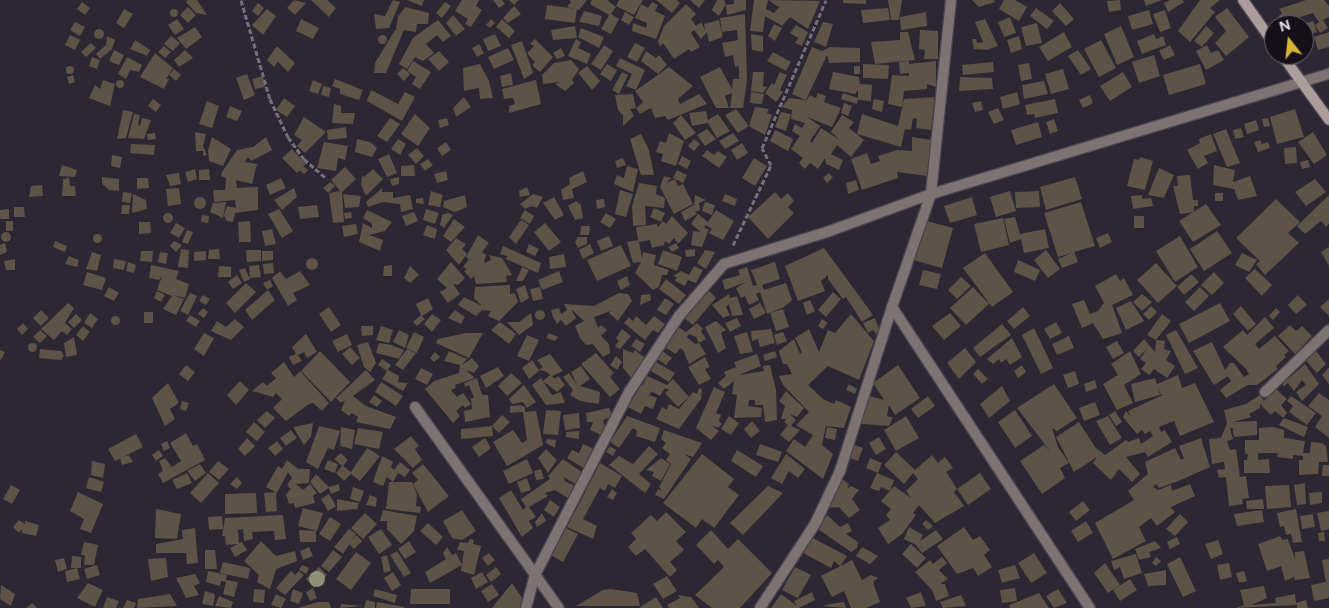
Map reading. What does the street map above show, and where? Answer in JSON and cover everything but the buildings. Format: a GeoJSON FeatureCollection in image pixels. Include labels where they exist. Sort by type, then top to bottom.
{"type":"FeatureCollection","features":[{"type":"Feature","properties":{"kind":"street"},"geometry":{"type":"LineString","coordinates":[[760,608],[815,524],[840,472],[892,307],[931,194],[951,0]]}},
{"type":"Feature","properties":{"kind":"street"},"geometry":{"type":"LineString","coordinates":[[1243,0],[1264,30]]}},
{"type":"Feature","properties":{"kind":"street"},"geometry":{"type":"LineString","coordinates":[[1289,65],[1329,120]]}},
{"type":"Feature","properties":{"kind":"street"},"geometry":{"type":"LineString","coordinates":[[526,608],[535,575],[629,392],[679,316],[724,264],[827,232],[931,194],[1329,74]]}},
{"type":"Feature","properties":{"kind":"street"},"geometry":{"type":"LineString","coordinates":[[892,307],[1090,608]]}},
{"type":"Feature","properties":{"kind":"street"},"geometry":{"type":"LineString","coordinates":[[1265,392],[1329,330]]}},
{"type":"Feature","properties":{"kind":"street"},"geometry":{"type":"LineString","coordinates":[[415,407],[559,608]]}},
{"type":"Feature","properties":{"kind":"path"},"geometry":{"type":"LineString","coordinates":[[241,0],[270,99],[288,136],[304,159],[327,179]]}},
{"type":"Feature","properties":{"kind":"path"},"geometry":{"type":"LineString","coordinates":[[724,264],[771,165],[762,148],[826,0]]}}]}
